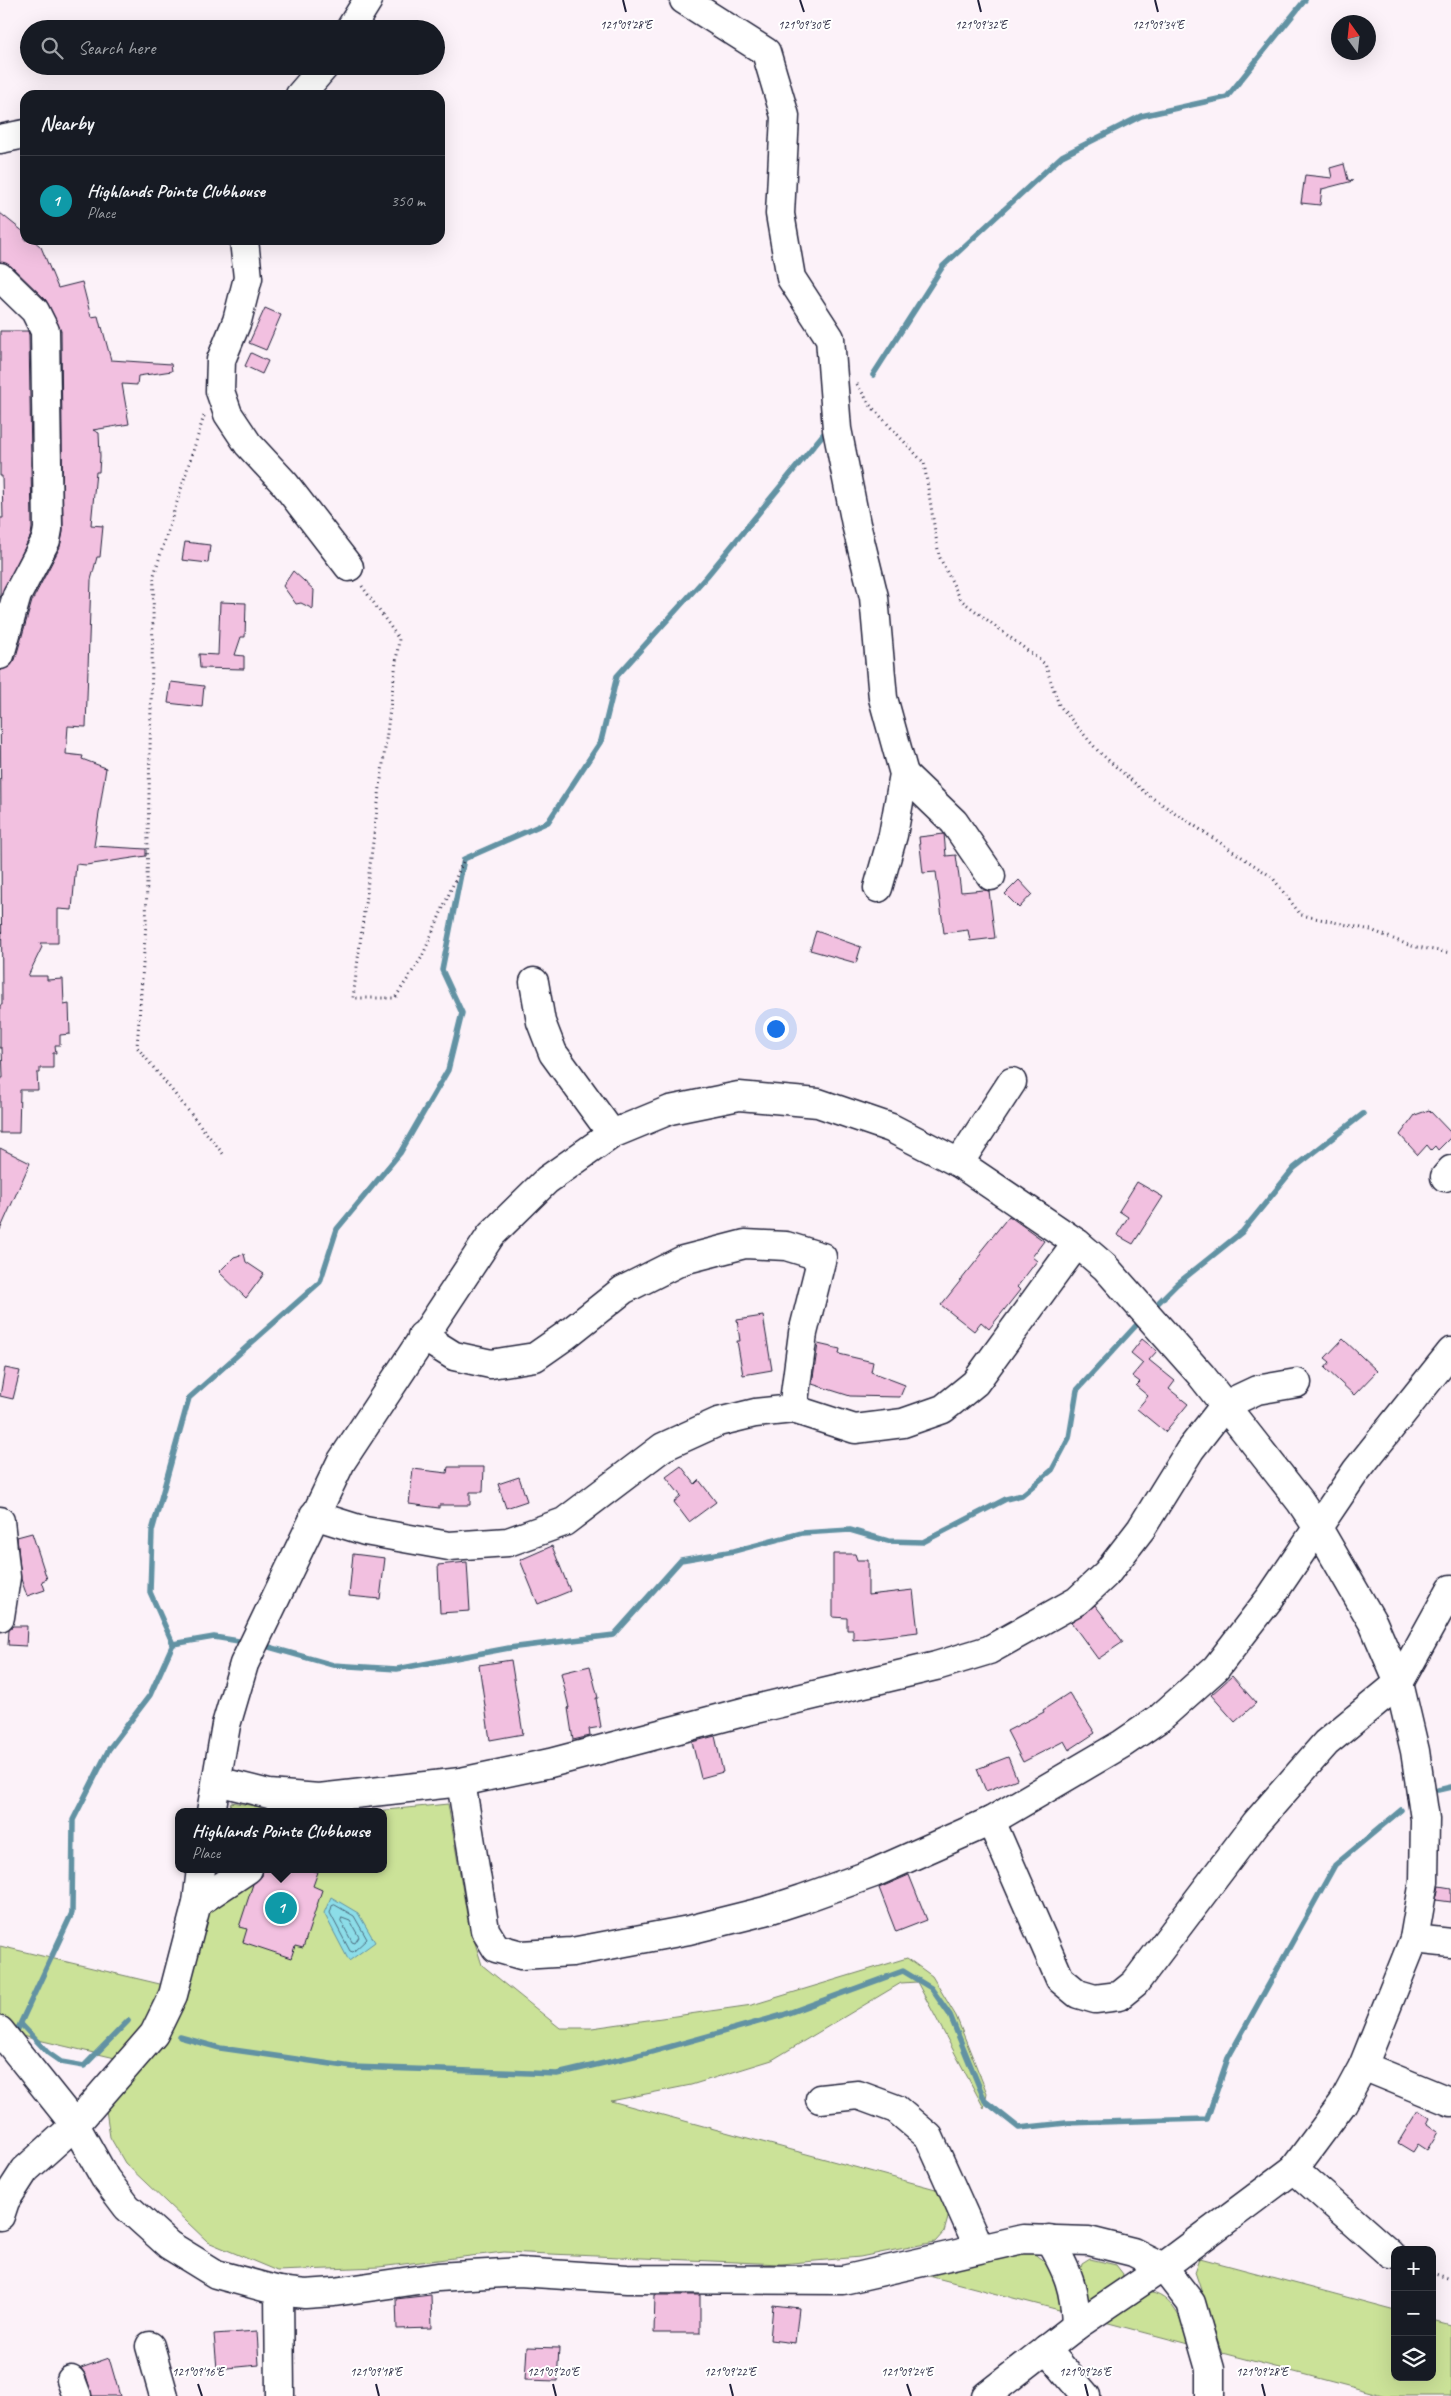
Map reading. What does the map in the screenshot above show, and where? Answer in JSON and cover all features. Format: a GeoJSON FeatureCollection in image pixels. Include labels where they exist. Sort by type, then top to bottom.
{"type":"FeatureCollection","features":[{"type":"Feature","properties":{"kind":"street"},"geometry":{"type":"LineString","coordinates":[[356,20],[368,0]]}},
{"type":"Feature","properties":{"kind":"street"},"geometry":{"type":"LineString","coordinates":[[684,0],[766,52],[785,116],[780,214],[791,278],[830,338],[837,429],[856,524],[874,598],[883,698],[904,774],[893,835],[878,888]]}},
{"type":"Feature","properties":{"kind":"street"},"geometry":{"type":"LineString","coordinates":[[304,90],[317,75]]}},
{"type":"Feature","properties":{"kind":"street"},"geometry":{"type":"LineString","coordinates":[[0,139],[20,135]]}},
{"type":"Feature","properties":{"kind":"street"},"geometry":{"type":"LineString","coordinates":[[245,245],[248,278],[237,321],[221,360],[220,391],[228,414],[248,444],[285,484],[349,566]]}},
{"type":"Feature","properties":{"kind":"street"},"geometry":{"type":"LineString","coordinates":[[0,277],[35,311],[45,331],[48,529],[46,540],[17,595],[0,655]]}},
{"type":"Feature","properties":{"kind":"street"},"geometry":{"type":"LineString","coordinates":[[904,774],[954,822],[991,876]]}},
{"type":"Feature","properties":{"kind":"street"},"geometry":{"type":"LineString","coordinates":[[534,982],[541,1022],[553,1053],[612,1134]]}},
{"type":"Feature","properties":{"kind":"street"},"geometry":{"type":"LineString","coordinates":[[959,1163],[1012,1082]]}},
{"type":"Feature","properties":{"kind":"street"},"geometry":{"type":"LineString","coordinates":[[212,1808],[226,1725],[244,1664],[341,1462],[422,1336],[491,1235],[547,1180],[612,1134],[670,1110],[740,1096],[818,1103],[891,1128],[959,1163],[1077,1243],[1105,1268],[1225,1405],[1318,1528],[1373,1623],[1399,1683],[1415,1751],[1424,1819],[1424,1881],[1414,1939],[1363,2066],[1343,2103],[1294,2169],[1163,2266],[1076,2326],[986,2396]]}},
{"type":"Feature","properties":{"kind":"street"},"geometry":{"type":"LineString","coordinates":[[314,1515],[365,1531],[449,1546],[508,1542],[564,1522],[663,1447],[718,1422],[755,1413],[793,1409],[855,1429],[903,1424],[943,1409],[975,1384],[1077,1243]]}},
{"type":"Feature","properties":{"kind":"street"},"geometry":{"type":"LineString","coordinates":[[422,1336],[454,1356],[491,1364],[535,1357],[566,1336],[623,1290],[683,1260],[745,1244],[786,1246],[822,1257],[803,1333],[793,1409]]}},
{"type":"Feature","properties":{"kind":"street"},"geometry":{"type":"LineString","coordinates":[[461,1782],[485,1930],[496,1948],[521,1955],[572,1952],[689,1930],[765,1911],[874,1872],[991,1822],[1122,1744],[1160,1718],[1216,1668],[1270,1598],[1356,1471],[1451,1352]]}},
{"type":"Feature","properties":{"kind":"street"},"geometry":{"type":"LineString","coordinates":[[217,1781],[269,1794],[319,1798],[331,1804],[461,1782],[550,1763],[747,1711],[936,1666],[989,1650],[1077,1601],[1106,1573],[1141,1529],[1190,1450],[1225,1405],[1257,1390],[1297,1383]]}},
{"type":"Feature","properties":{"kind":"street"},"geometry":{"type":"LineString","coordinates":[[0,1521],[4,1539],[6,1577],[0,1617]]}},
{"type":"Feature","properties":{"kind":"street"},"geometry":{"type":"LineString","coordinates":[[991,1822],[1060,1979],[1078,1994],[1095,2000],[1120,1996],[1135,1983],[1256,1823],[1326,1743],[1399,1683],[1451,1588]]}},
{"type":"Feature","properties":{"kind":"street"},"geometry":{"type":"LineString","coordinates":[[0,2216],[5,2201],[25,2170],[75,2125],[154,2034],[173,1995],[197,1903],[201,1873]]}},
{"type":"Feature","properties":{"kind":"street"},"geometry":{"type":"LineString","coordinates":[[197,1903],[238,1873]]}},
{"type":"Feature","properties":{"kind":"street"},"geometry":{"type":"LineString","coordinates":[[1414,1939],[1451,1944]]}},
{"type":"Feature","properties":{"kind":"street"},"geometry":{"type":"LineString","coordinates":[[0,2031],[75,2125],[105,2178],[127,2207],[169,2245],[216,2274],[279,2290],[305,2294],[334,2292],[438,2277],[519,2272],[626,2279],[843,2280],[1023,2239],[1089,2241],[1133,2252],[1163,2266],[1191,2303],[1210,2369],[1210,2396]]}},
{"type":"Feature","properties":{"kind":"street"},"geometry":{"type":"LineString","coordinates":[[1363,2066],[1451,2102]]}},
{"type":"Feature","properties":{"kind":"street"},"geometry":{"type":"LineString","coordinates":[[820,2098],[858,2095],[896,2109],[930,2138],[979,2248]]}},
{"type":"Feature","properties":{"kind":"street"},"geometry":{"type":"LineString","coordinates":[[1294,2169],[1390,2254]]}},
{"type":"Feature","properties":{"kind":"street"},"geometry":{"type":"LineString","coordinates":[[1049,2239],[1068,2272],[1075,2301],[1076,2326]]}},
{"type":"Feature","properties":{"kind":"street"},"geometry":{"type":"LineString","coordinates":[[279,2290],[280,2396]]}},
{"type":"Feature","properties":{"kind":"street"},"geometry":{"type":"LineString","coordinates":[[150,2346],[164,2396]]}},
{"type":"Feature","properties":{"kind":"street"},"geometry":{"type":"LineString","coordinates":[[1046,2349],[1086,2396]]}},
{"type":"Feature","properties":{"kind":"path"},"geometry":{"type":"LineString","coordinates":[[855,380],[870,405],[924,463],[939,556],[961,600],[1045,664],[1059,706],[1098,751],[1148,795],[1272,877],[1301,916],[1370,930],[1411,946],[1451,953]]}},
{"type":"Feature","properties":{"kind":"path"},"geometry":{"type":"LineString","coordinates":[[206,407],[154,575],[146,924],[137,1047],[224,1155]]}},
{"type":"Feature","properties":{"kind":"path"},"geometry":{"type":"LineString","coordinates":[[349,566],[399,639],[352,998],[395,998],[422,957],[464,858]]}},
{"type":"Feature","properties":{"kind":"path"},"geometry":{"type":"LineString","coordinates":[[1436,2273],[1451,2278]]}},
{"type":"Feature","properties":{"kind":"green space"},"geometry":{"type":"Polygon","coordinates":[[[231,1802],[267,1808],[230,1808],[231,1802]]]}},
{"type":"Feature","properties":{"kind":"green space"},"geometry":{"type":"Polygon","coordinates":[[[448,1804],[468,1921],[482,1965],[560,2028],[592,2028],[752,2005],[907,1958],[932,1976],[956,2016],[987,2093],[984,2108],[917,1982],[901,1983],[772,2060],[691,2085],[611,2101],[943,2191],[948,2218],[944,2232],[935,2242],[860,2257],[781,2264],[504,2252],[379,2267],[277,2271],[208,2242],[125,2163],[110,2137],[106,2110],[145,2065],[0,2031],[0,1946],[185,1990],[214,1873],[387,1873],[387,1810],[448,1804]]]}},
{"type":"Feature","properties":{"kind":"green space"},"geometry":{"type":"Polygon","coordinates":[[[1020,2253],[1033,2253],[1053,2268],[1063,2311],[925,2275],[1020,2253]]]}},
{"type":"Feature","properties":{"kind":"green space"},"geometry":{"type":"Polygon","coordinates":[[[1200,2258],[1391,2309],[1391,2381],[1436,2381],[1436,2321],[1451,2325],[1451,2396],[1386,2396],[1222,2353],[1195,2272],[1200,2258]]]}},
{"type":"Feature","properties":{"kind":"green space"},"geometry":{"type":"Polygon","coordinates":[[[1090,2259],[1116,2265],[1123,2274],[1121,2283],[1090,2304],[1082,2291],[1080,2274],[1082,2264],[1090,2259]]]}},
{"type":"Feature","properties":{"kind":"green space"},"geometry":{"type":"Polygon","coordinates":[[[1146,2292],[1164,2298],[1170,2304],[1176,2311],[1192,2345],[1101,2321],[1146,2292]]]}},
{"type":"Feature","properties":{"kind":"water"},"geometry":{"type":"Polygon","coordinates":[[[331,1897],[358,1913],[375,1942],[349,1961],[324,1913],[331,1897]]]}},
{"type":"Feature","properties":{"kind":"building"},"geometry":{"type":"Polygon","coordinates":[[[1344,164],[1348,180],[1353,181],[1322,189],[1320,205],[1301,203],[1305,175],[1332,178],[1330,168],[1344,164]]]}},
{"type":"Feature","properties":{"kind":"building"},"geometry":{"type":"Polygon","coordinates":[[[0,213],[20,229],[20,245],[39,245],[41,247],[58,288],[82,282],[91,317],[98,316],[111,360],[171,364],[172,371],[138,376],[137,385],[122,384],[129,424],[93,430],[99,433],[100,456],[99,472],[96,472],[91,525],[103,526],[100,557],[97,557],[91,580],[86,727],[68,726],[66,754],[83,756],[82,759],[106,768],[94,846],[146,849],[146,856],[86,865],[76,864],[72,910],[58,909],[58,943],[40,943],[42,947],[28,976],[47,976],[47,980],[63,979],[64,1005],[69,1004],[70,1034],[60,1035],[60,1045],[55,1045],[56,1053],[53,1053],[53,1068],[40,1068],[40,1073],[37,1073],[38,1090],[20,1090],[19,1133],[0,1133],[0,1078],[3,1078],[2,1048],[0,1048],[0,1005],[2,1005],[0,670],[10,666],[15,660],[32,601],[60,547],[63,532],[61,331],[46,300],[11,266],[0,262],[0,213]]]}},
{"type":"Feature","properties":{"kind":"building"},"geometry":{"type":"Polygon","coordinates":[[[265,308],[281,315],[266,350],[249,343],[265,308]]]}},
{"type":"Feature","properties":{"kind":"building"},"geometry":{"type":"Polygon","coordinates":[[[0,331],[28,331],[29,335],[32,528],[31,535],[0,598],[0,518],[3,518],[2,476],[0,476],[0,331]]]}},
{"type":"Feature","properties":{"kind":"building"},"geometry":{"type":"Polygon","coordinates":[[[251,353],[268,361],[262,374],[245,366],[251,353]]]}},
{"type":"Feature","properties":{"kind":"building"},"geometry":{"type":"Polygon","coordinates":[[[185,542],[210,545],[208,563],[182,560],[185,542]]]}},
{"type":"Feature","properties":{"kind":"building"},"geometry":{"type":"Polygon","coordinates":[[[293,571],[314,590],[313,609],[301,603],[296,604],[283,586],[293,571]]]}},
{"type":"Feature","properties":{"kind":"building"},"geometry":{"type":"Polygon","coordinates":[[[220,602],[246,603],[245,637],[241,637],[235,655],[244,656],[244,669],[200,668],[199,654],[218,655],[220,602]]]}},
{"type":"Feature","properties":{"kind":"building"},"geometry":{"type":"Polygon","coordinates":[[[171,682],[204,686],[202,707],[168,703],[171,682]]]}},
{"type":"Feature","properties":{"kind":"building"},"geometry":{"type":"Polygon","coordinates":[[[944,834],[946,856],[956,855],[961,892],[989,891],[995,938],[970,941],[968,930],[944,933],[936,872],[923,873],[919,837],[944,834]]]}},
{"type":"Feature","properties":{"kind":"building"},"geometry":{"type":"Polygon","coordinates":[[[1019,880],[1032,894],[1019,908],[1005,894],[1019,880]]]}},
{"type":"Feature","properties":{"kind":"building"},"geometry":{"type":"Polygon","coordinates":[[[816,931],[861,947],[856,963],[810,950],[816,931]]]}},
{"type":"Feature","properties":{"kind":"building"},"geometry":{"type":"Polygon","coordinates":[[[1429,1110],[1451,1133],[1451,1137],[1438,1150],[1435,1146],[1431,1150],[1427,1145],[1418,1155],[1400,1135],[1415,1115],[1429,1110]]]}},
{"type":"Feature","properties":{"kind":"building"},"geometry":{"type":"Polygon","coordinates":[[[0,1148],[30,1163],[0,1230],[0,1148]]]}},
{"type":"Feature","properties":{"kind":"building"},"geometry":{"type":"Polygon","coordinates":[[[1137,1182],[1163,1197],[1133,1244],[1117,1235],[1128,1217],[1119,1211],[1137,1182]]]}},
{"type":"Feature","properties":{"kind":"building"},"geometry":{"type":"Polygon","coordinates":[[[1009,1216],[1044,1241],[1032,1257],[1037,1261],[1017,1287],[1020,1290],[989,1329],[981,1322],[974,1331],[941,1305],[982,1254],[980,1252],[1009,1216]]]}},
{"type":"Feature","properties":{"kind":"building"},"geometry":{"type":"Polygon","coordinates":[[[244,1254],[246,1262],[264,1274],[246,1298],[219,1272],[234,1257],[244,1254]]]}},
{"type":"Feature","properties":{"kind":"building"},"geometry":{"type":"Polygon","coordinates":[[[763,1316],[772,1370],[743,1375],[737,1341],[740,1341],[737,1320],[763,1316]]]}},
{"type":"Feature","properties":{"kind":"building"},"geometry":{"type":"Polygon","coordinates":[[[1142,1339],[1157,1351],[1149,1360],[1175,1381],[1169,1389],[1188,1404],[1165,1432],[1137,1409],[1148,1396],[1136,1386],[1140,1382],[1132,1376],[1143,1363],[1131,1353],[1142,1339]]]}},
{"type":"Feature","properties":{"kind":"building"},"geometry":{"type":"Polygon","coordinates":[[[1343,1339],[1377,1371],[1354,1395],[1325,1368],[1330,1362],[1325,1358],[1343,1339]]]}},
{"type":"Feature","properties":{"kind":"building"},"geometry":{"type":"Polygon","coordinates":[[[818,1344],[840,1349],[839,1354],[873,1362],[871,1372],[905,1385],[900,1397],[850,1396],[812,1384],[818,1344]]]}},
{"type":"Feature","properties":{"kind":"building"},"geometry":{"type":"Polygon","coordinates":[[[5,1368],[20,1371],[13,1399],[0,1396],[5,1368]]]}},
{"type":"Feature","properties":{"kind":"building"},"geometry":{"type":"Polygon","coordinates":[[[681,1466],[695,1484],[699,1480],[716,1502],[689,1522],[674,1502],[681,1496],[666,1477],[681,1466]]]}},
{"type":"Feature","properties":{"kind":"building"},"geometry":{"type":"Polygon","coordinates":[[[448,1467],[484,1467],[483,1492],[470,1492],[470,1505],[439,1505],[439,1508],[409,1504],[413,1469],[447,1473],[448,1467]]]}},
{"type":"Feature","properties":{"kind":"building"},"geometry":{"type":"Polygon","coordinates":[[[519,1477],[527,1501],[506,1508],[498,1484],[519,1477]]]}},
{"type":"Feature","properties":{"kind":"building"},"geometry":{"type":"Polygon","coordinates":[[[32,1533],[47,1579],[42,1581],[45,1590],[27,1596],[21,1579],[17,1537],[32,1533]]]}},
{"type":"Feature","properties":{"kind":"building"},"geometry":{"type":"Polygon","coordinates":[[[552,1546],[570,1591],[538,1604],[520,1560],[552,1546]]]}},
{"type":"Feature","properties":{"kind":"building"},"geometry":{"type":"Polygon","coordinates":[[[353,1554],[385,1558],[380,1599],[349,1596],[353,1554]]]}},
{"type":"Feature","properties":{"kind":"building"},"geometry":{"type":"Polygon","coordinates":[[[833,1554],[855,1554],[857,1560],[868,1560],[868,1595],[913,1590],[918,1632],[853,1640],[853,1630],[847,1630],[847,1618],[833,1617],[833,1554]]]}},
{"type":"Feature","properties":{"kind":"building"},"geometry":{"type":"Polygon","coordinates":[[[467,1562],[470,1611],[440,1613],[438,1565],[467,1562]]]}},
{"type":"Feature","properties":{"kind":"building"},"geometry":{"type":"Polygon","coordinates":[[[1095,1605],[1123,1642],[1098,1659],[1071,1622],[1095,1605]]]}},
{"type":"Feature","properties":{"kind":"building"},"geometry":{"type":"Polygon","coordinates":[[[13,1626],[27,1626],[26,1646],[8,1645],[9,1629],[13,1626]]]}},
{"type":"Feature","properties":{"kind":"building"},"geometry":{"type":"Polygon","coordinates":[[[511,1660],[523,1734],[490,1740],[479,1665],[511,1660]]]}},
{"type":"Feature","properties":{"kind":"building"},"geometry":{"type":"Polygon","coordinates":[[[590,1666],[598,1698],[596,1698],[601,1727],[589,1729],[590,1736],[573,1740],[569,1708],[561,1673],[590,1666]]]}},
{"type":"Feature","properties":{"kind":"building"},"geometry":{"type":"Polygon","coordinates":[[[1232,1676],[1256,1703],[1235,1722],[1211,1695],[1232,1676]]]}},
{"type":"Feature","properties":{"kind":"building"},"geometry":{"type":"Polygon","coordinates":[[[1069,1693],[1095,1733],[1069,1750],[1064,1741],[1023,1762],[1007,1731],[1044,1712],[1043,1710],[1069,1693]]]}},
{"type":"Feature","properties":{"kind":"building"},"geometry":{"type":"Polygon","coordinates":[[[715,1736],[723,1772],[701,1778],[692,1742],[715,1736]]]}},
{"type":"Feature","properties":{"kind":"building"},"geometry":{"type":"Polygon","coordinates":[[[1008,1757],[1017,1779],[986,1791],[977,1769],[1008,1757]]]}},
{"type":"Feature","properties":{"kind":"building"},"geometry":{"type":"Polygon","coordinates":[[[262,1873],[318,1873],[313,1886],[322,1890],[303,1948],[295,1946],[291,1958],[243,1942],[247,1929],[239,1927],[253,1884],[262,1876],[262,1873]]]}},
{"type":"Feature","properties":{"kind":"building"},"geometry":{"type":"Polygon","coordinates":[[[909,1875],[927,1920],[896,1932],[879,1888],[909,1875]]]}},
{"type":"Feature","properties":{"kind":"building"},"geometry":{"type":"Polygon","coordinates":[[[1439,1886],[1451,1888],[1451,1902],[1436,1900],[1439,1886]]]}},
{"type":"Feature","properties":{"kind":"building"},"geometry":{"type":"Polygon","coordinates":[[[1418,2110],[1430,2118],[1427,2124],[1438,2132],[1427,2150],[1418,2144],[1413,2152],[1398,2143],[1418,2110]]]}},
{"type":"Feature","properties":{"kind":"building"},"geometry":{"type":"Polygon","coordinates":[[[431,2295],[432,2328],[397,2329],[396,2299],[431,2295]]]}},
{"type":"Feature","properties":{"kind":"building"},"geometry":{"type":"Polygon","coordinates":[[[655,2295],[700,2295],[700,2333],[654,2333],[655,2295]]]}},
{"type":"Feature","properties":{"kind":"building"},"geometry":{"type":"Polygon","coordinates":[[[773,2305],[799,2308],[795,2343],[770,2340],[773,2305]]]}},
{"type":"Feature","properties":{"kind":"building"},"geometry":{"type":"Polygon","coordinates":[[[257,2331],[259,2365],[217,2369],[214,2334],[257,2331]]]}},
{"type":"Feature","properties":{"kind":"building"},"geometry":{"type":"Polygon","coordinates":[[[527,2347],[559,2348],[557,2381],[525,2380],[527,2347]]]}},
{"type":"Feature","properties":{"kind":"building"},"geometry":{"type":"Polygon","coordinates":[[[109,2358],[120,2396],[92,2396],[86,2375],[81,2368],[109,2358]]]}},
{"type":"Feature","properties":{"kind":"waterway"},"geometry":{"type":"LineString","coordinates":[[873,375],[943,266],[1062,156],[1141,116],[1227,97],[1305,0]]}},
{"type":"Feature","properties":{"kind":"waterway"},"geometry":{"type":"LineString","coordinates":[[16,2033],[72,1913],[73,1820],[109,1749],[150,1695],[173,1644],[150,1592],[152,1531],[189,1398],[320,1282],[337,1229],[400,1153],[448,1070],[462,1013],[442,970],[464,859],[548,822],[601,741],[617,676],[707,576],[825,432]]}},
{"type":"Feature","properties":{"kind":"waterway"},"geometry":{"type":"LineString","coordinates":[[1152,1309],[1177,1284],[1242,1232],[1294,1168],[1363,1114]]}},
{"type":"Feature","properties":{"kind":"waterway"},"geometry":{"type":"LineString","coordinates":[[262,1645],[333,1665],[397,1669],[509,1648],[614,1635],[681,1560],[734,1551],[802,1533],[850,1530],[888,1541],[923,1542],[1006,1499],[1022,1495],[1052,1470],[1069,1438],[1077,1390],[1142,1319]]}},
{"type":"Feature","properties":{"kind":"waterway"},"geometry":{"type":"LineString","coordinates":[[173,1644],[214,1637],[245,1642]]}},
{"type":"Feature","properties":{"kind":"waterway"},"geometry":{"type":"LineString","coordinates":[[1438,1790],[1451,1787]]}},
{"type":"Feature","properties":{"kind":"waterway"},"geometry":{"type":"LineString","coordinates":[[180,2037],[220,2048],[352,2067],[557,2074],[651,2052],[783,2015],[903,1971],[931,1988],[950,2015],[985,2101],[1019,2128],[1066,2123],[1207,2119],[1228,2058],[1335,1865],[1401,1810]]}},
{"type":"Feature","properties":{"kind":"waterway"},"geometry":{"type":"LineString","coordinates":[[21,2024],[48,2053],[61,2062],[84,2066],[128,2021]]}},
{"type":"Feature","properties":{"kind":"place","name":"Highlands Pointe Clubhouse"},"geometry":{"type":"Point","coordinates":[281,1908]}}]}
